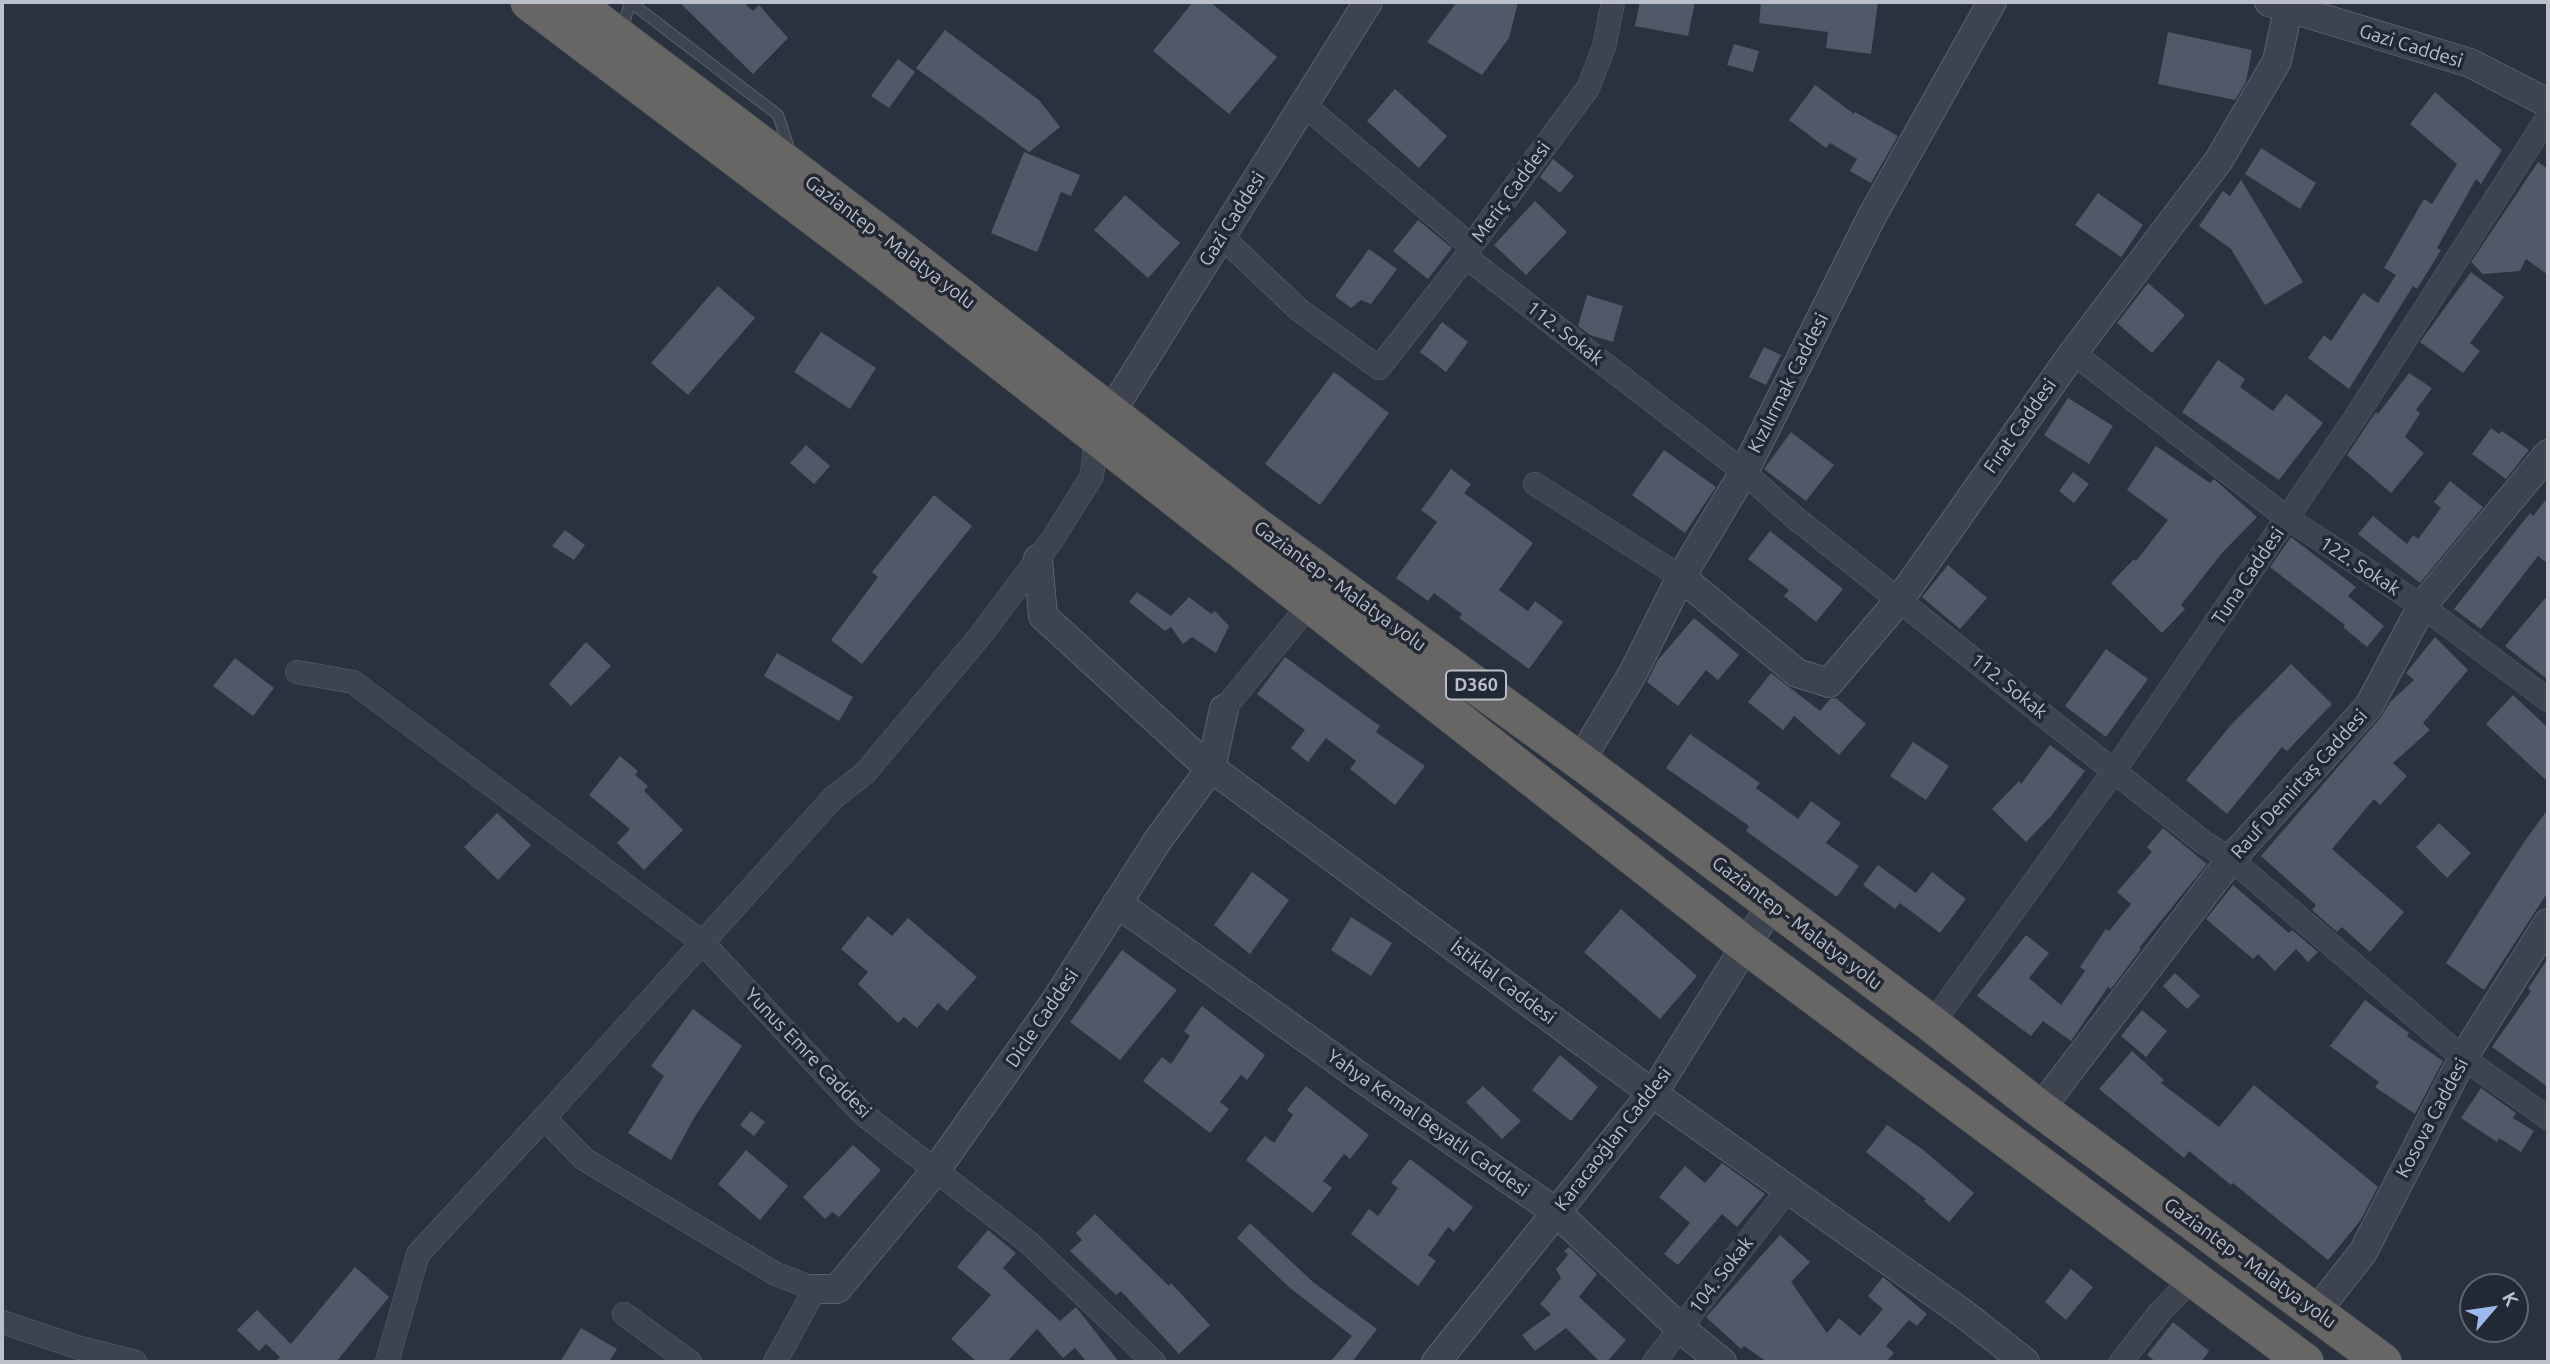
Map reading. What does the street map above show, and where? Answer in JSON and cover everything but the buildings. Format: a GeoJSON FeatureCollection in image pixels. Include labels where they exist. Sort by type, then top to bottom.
{"type":"FeatureCollection","features":[{"type":"Feature","properties":{"kind":"highway","name":"Gaziantep - Malatya yolu"},"geometry":{"type":"LineString","coordinates":[[529,2],[888,274],[1103,424],[1259,528],[1580,761],[1932,1024],[2040,1109],[2383,1362]]}},
{"type":"Feature","properties":{"kind":"highway","name":"Gaziantep - Malatya yolu"},"geometry":{"type":"LineString","coordinates":[[573,2],[796,170],[1103,424],[1310,604],[1744,944],[2305,1362]]}},
{"type":"Feature","properties":{"kind":"street","name":"Gazi Caddesi"},"geometry":{"type":"LineString","coordinates":[[1103,424],[1368,2]]}},
{"type":"Feature","properties":{"kind":"street","name":"Meriç Caddesi"},"geometry":{"type":"LineString","coordinates":[[1221,236],[1298,309],[1379,368],[1588,88],[1604,47],[1614,2]]}},
{"type":"Feature","properties":{"kind":"street","name":"Kızılırmak Caddesi"},"geometry":{"type":"LineString","coordinates":[[1580,761],[1633,673],[1681,577],[1744,472],[1872,216],[1992,2]]}},
{"type":"Feature","properties":{"kind":"street","name":"Gazi Caddesi"},"geometry":{"type":"LineString","coordinates":[[2279,4],[2371,36],[2470,63],[2548,103]]}},
{"type":"Feature","properties":{"kind":"street","name":"Fırat Caddesi"},"geometry":{"type":"LineString","coordinates":[[1681,577],[1797,673],[1829,683],[1900,599],[2073,353],[2219,160],[2277,61],[2279,4]]}},
{"type":"Feature","properties":{"kind":"street","name":"112. Sokak"},"geometry":{"type":"LineString","coordinates":[[1304,104],[1468,251],[1744,472],[1793,516],[2203,842],[2231,859],[2463,1058],[2548,1118]]}},
{"type":"Feature","properties":{"kind":"street","name":"Tuna Caddesi"},"geometry":{"type":"LineString","coordinates":[[1932,1024],[2114,771],[2287,518],[2548,117]]}},
{"type":"Feature","properties":{"kind":"street","name":"122. Sokak"},"geometry":{"type":"LineString","coordinates":[[2073,353],[2287,518],[2422,606],[2548,700]]}},
{"type":"Feature","properties":{"kind":"street"},"geometry":{"type":"LineString","coordinates":[[387,1362],[418,1254],[833,797],[865,773],[980,636],[1038,559],[1092,476],[1103,424]]}},
{"type":"Feature","properties":{"kind":"street","name":"Rauf Demirtaş Caddesi"},"geometry":{"type":"LineString","coordinates":[[2040,1109],[2231,859],[2369,706],[2422,606],[2548,454]]}},
{"type":"Feature","properties":{"kind":"street"},"geometry":{"type":"LineString","coordinates":[[1535,484],[1681,577]]}},
{"type":"Feature","properties":{"kind":"street","name":"İstiklal Caddesi"},"geometry":{"type":"LineString","coordinates":[[1038,559],[1043,616],[1211,768],[1652,1093],[1965,1314],[2025,1362]]}},
{"type":"Feature","properties":{"kind":"street"},"geometry":{"type":"LineString","coordinates":[[1224,709],[1310,604]]}},
{"type":"Feature","properties":{"kind":"street","name":"Yunus Emre Caddesi"},"geometry":{"type":"LineString","coordinates":[[297,672],[353,682],[702,942],[863,1114],[1028,1242],[1154,1362]]}},
{"type":"Feature","properties":{"kind":"street","name":"Dicle Caddesi"},"geometry":{"type":"LineString","coordinates":[[816,1289],[836,1289],[936,1170],[1054,1003],[1157,840],[1211,768],[1224,709]]}},
{"type":"Feature","properties":{"kind":"street","name":"Yahya Kemal Beyatlı Caddesi"},"geometry":{"type":"LineString","coordinates":[[1117,903],[1366,1081],[1556,1212],[1681,1329],[1722,1362]]}},
{"type":"Feature","properties":{"kind":"street","name":"Karacaoğlan Caddesi"},"geometry":{"type":"LineString","coordinates":[[1436,1362],[1652,1093],[1744,944],[1772,904]]}},
{"type":"Feature","properties":{"kind":"street","name":"Kosova Caddesi"},"geometry":{"type":"LineString","coordinates":[[2316,1312],[2363,1252],[2463,1058],[2548,923]]}},
{"type":"Feature","properties":{"kind":"street"},"geometry":{"type":"LineString","coordinates":[[544,1118],[584,1158],[620,1181],[776,1274],[816,1289],[775,1362]]}},
{"type":"Feature","properties":{"kind":"street","name":"104. Sokak"},"geometry":{"type":"LineString","coordinates":[[1654,1362],[1681,1329],[1697,1303],[1789,1188]]}},
{"type":"Feature","properties":{"kind":"street"},"geometry":{"type":"LineString","coordinates":[[2121,1362],[2160,1312],[2193,1278]]}},
{"type":"Feature","properties":{"kind":"street"},"geometry":{"type":"LineString","coordinates":[[624,1314],[690,1362]]}},
{"type":"Feature","properties":{"kind":"street"},"geometry":{"type":"LineString","coordinates":[[2,1322],[80,1348],[135,1362]]}}]}
